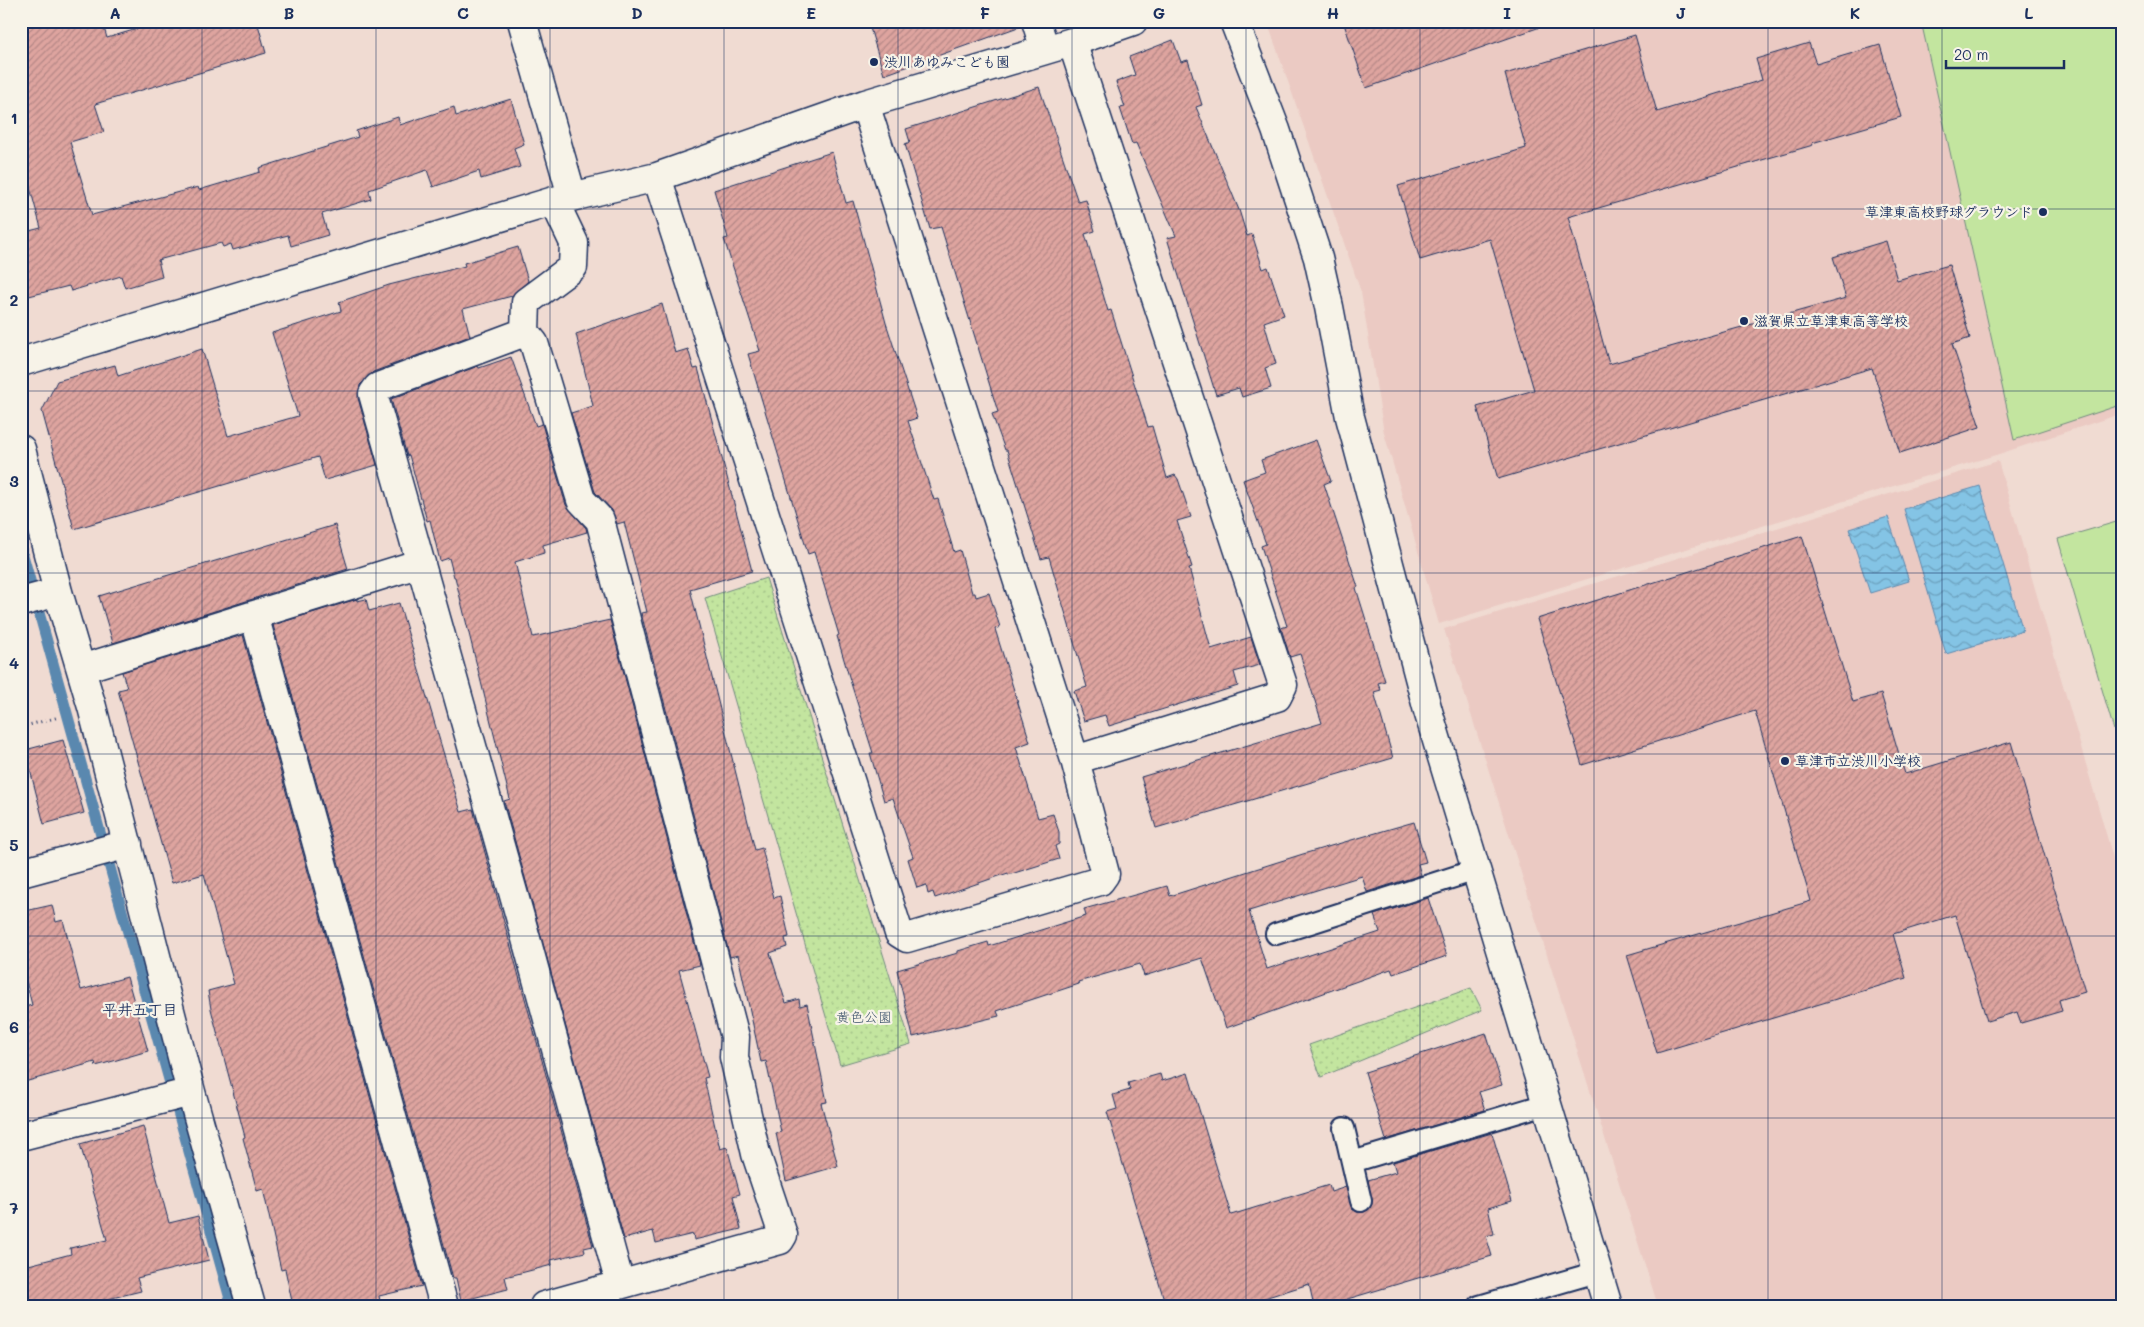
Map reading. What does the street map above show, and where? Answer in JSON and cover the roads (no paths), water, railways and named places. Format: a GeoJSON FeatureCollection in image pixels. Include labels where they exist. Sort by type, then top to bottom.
{"type":"FeatureCollection","features":[{"type":"Feature","properties":{"kind":"street"},"geometry":{"type":"LineString","coordinates":[[522,21],[574,243],[573,266],[526,302],[525,332],[534,343],[581,500],[600,520],[735,1037],[734,1057],[756,1154],[783,1235],[780,1240],[544,1306]]}},
{"type":"Feature","properties":{"kind":"street"},"geometry":{"type":"LineString","coordinates":[[1036,21],[1045,50]]}},
{"type":"Feature","properties":{"kind":"street"},"geometry":{"type":"LineString","coordinates":[[21,362],[563,198],[657,177],[865,104],[1072,42],[1133,21]]}},
{"type":"Feature","properties":{"kind":"street"},"geometry":{"type":"LineString","coordinates":[[1234,21],[1276,130],[1318,258],[1350,417],[1428,711],[1608,1306]]}},
{"type":"Feature","properties":{"kind":"street"},"geometry":{"type":"LineString","coordinates":[[1072,42],[1283,685],[1277,697],[1075,760]]}},
{"type":"Feature","properties":{"kind":"street"},"geometry":{"type":"LineString","coordinates":[[657,177],[898,933],[906,938],[1100,881],[1104,874],[1075,760],[865,104]]}},
{"type":"Feature","properties":{"kind":"street"},"geometry":{"type":"LineString","coordinates":[[525,332],[378,387],[372,394],[525,933],[620,1284]]}},
{"type":"Feature","properties":{"kind":"street"},"geometry":{"type":"LineString","coordinates":[[21,449],[58,592],[82,669],[192,1092],[251,1306]]}},
{"type":"Feature","properties":{"kind":"street"},"geometry":{"type":"LineString","coordinates":[[82,669],[421,564]]}},
{"type":"Feature","properties":{"kind":"street"},"geometry":{"type":"LineString","coordinates":[[21,602],[58,592]]}},
{"type":"Feature","properties":{"kind":"street"},"geometry":{"type":"LineString","coordinates":[[254,615],[444,1306]]}},
{"type":"Feature","properties":{"kind":"street"},"geometry":{"type":"LineString","coordinates":[[21,873],[128,844]]}},
{"type":"Feature","properties":{"kind":"street"},"geometry":{"type":"LineString","coordinates":[[21,1136],[192,1092]]}},
{"type":"Feature","properties":{"kind":"lane"},"geometry":{"type":"LineString","coordinates":[[1276,934],[1476,870]]}},
{"type":"Feature","properties":{"kind":"lane"},"geometry":{"type":"LineString","coordinates":[[1352,1162],[1546,1104]]}},
{"type":"Feature","properties":{"kind":"lane"},"geometry":{"type":"LineString","coordinates":[[1344,1128],[1361,1200]]}},
{"type":"Feature","properties":{"kind":"lane"},"geometry":{"type":"LineString","coordinates":[[1479,1306],[1597,1272]]}},
{"type":"Feature","properties":{"kind":"water"},"geometry":{"type":"Polygon","coordinates":[[[1980,486],[2023,631],[1946,654],[1904,509],[1980,486]]]}},
{"type":"Feature","properties":{"kind":"water"},"geometry":{"type":"Polygon","coordinates":[[[1888,517],[1909,581],[1870,593],[1849,529],[1888,517]]]}},
{"type":"Feature","properties":{"kind":"waterway"},"geometry":{"type":"LineString","coordinates":[[21,548],[232,1306]]}},
{"type":"Feature","properties":{"kind":"place","name":"渋川あゆみこども園"},"geometry":{"type":"Point","coordinates":[874,62]}},
{"type":"Feature","properties":{"kind":"place","name":"草津東高校野球グラウンド"},"geometry":{"type":"Point","coordinates":[2043,212]}},
{"type":"Feature","properties":{"kind":"place","name":"滋賀県立草津東高等学校"},"geometry":{"type":"Point","coordinates":[1744,321]}},
{"type":"Feature","properties":{"kind":"place","name":"草津市立渋川小学校"},"geometry":{"type":"Point","coordinates":[1785,761]}},
{"type":"Feature","properties":{"kind":"district","name":"平井五丁目"},"geometry":{"type":"Point","coordinates":[140,1010]}},
{"type":"Feature","properties":{"kind":"park label","name":"黄色公園"},"geometry":{"type":"Point","coordinates":[864,1017]}}]}
